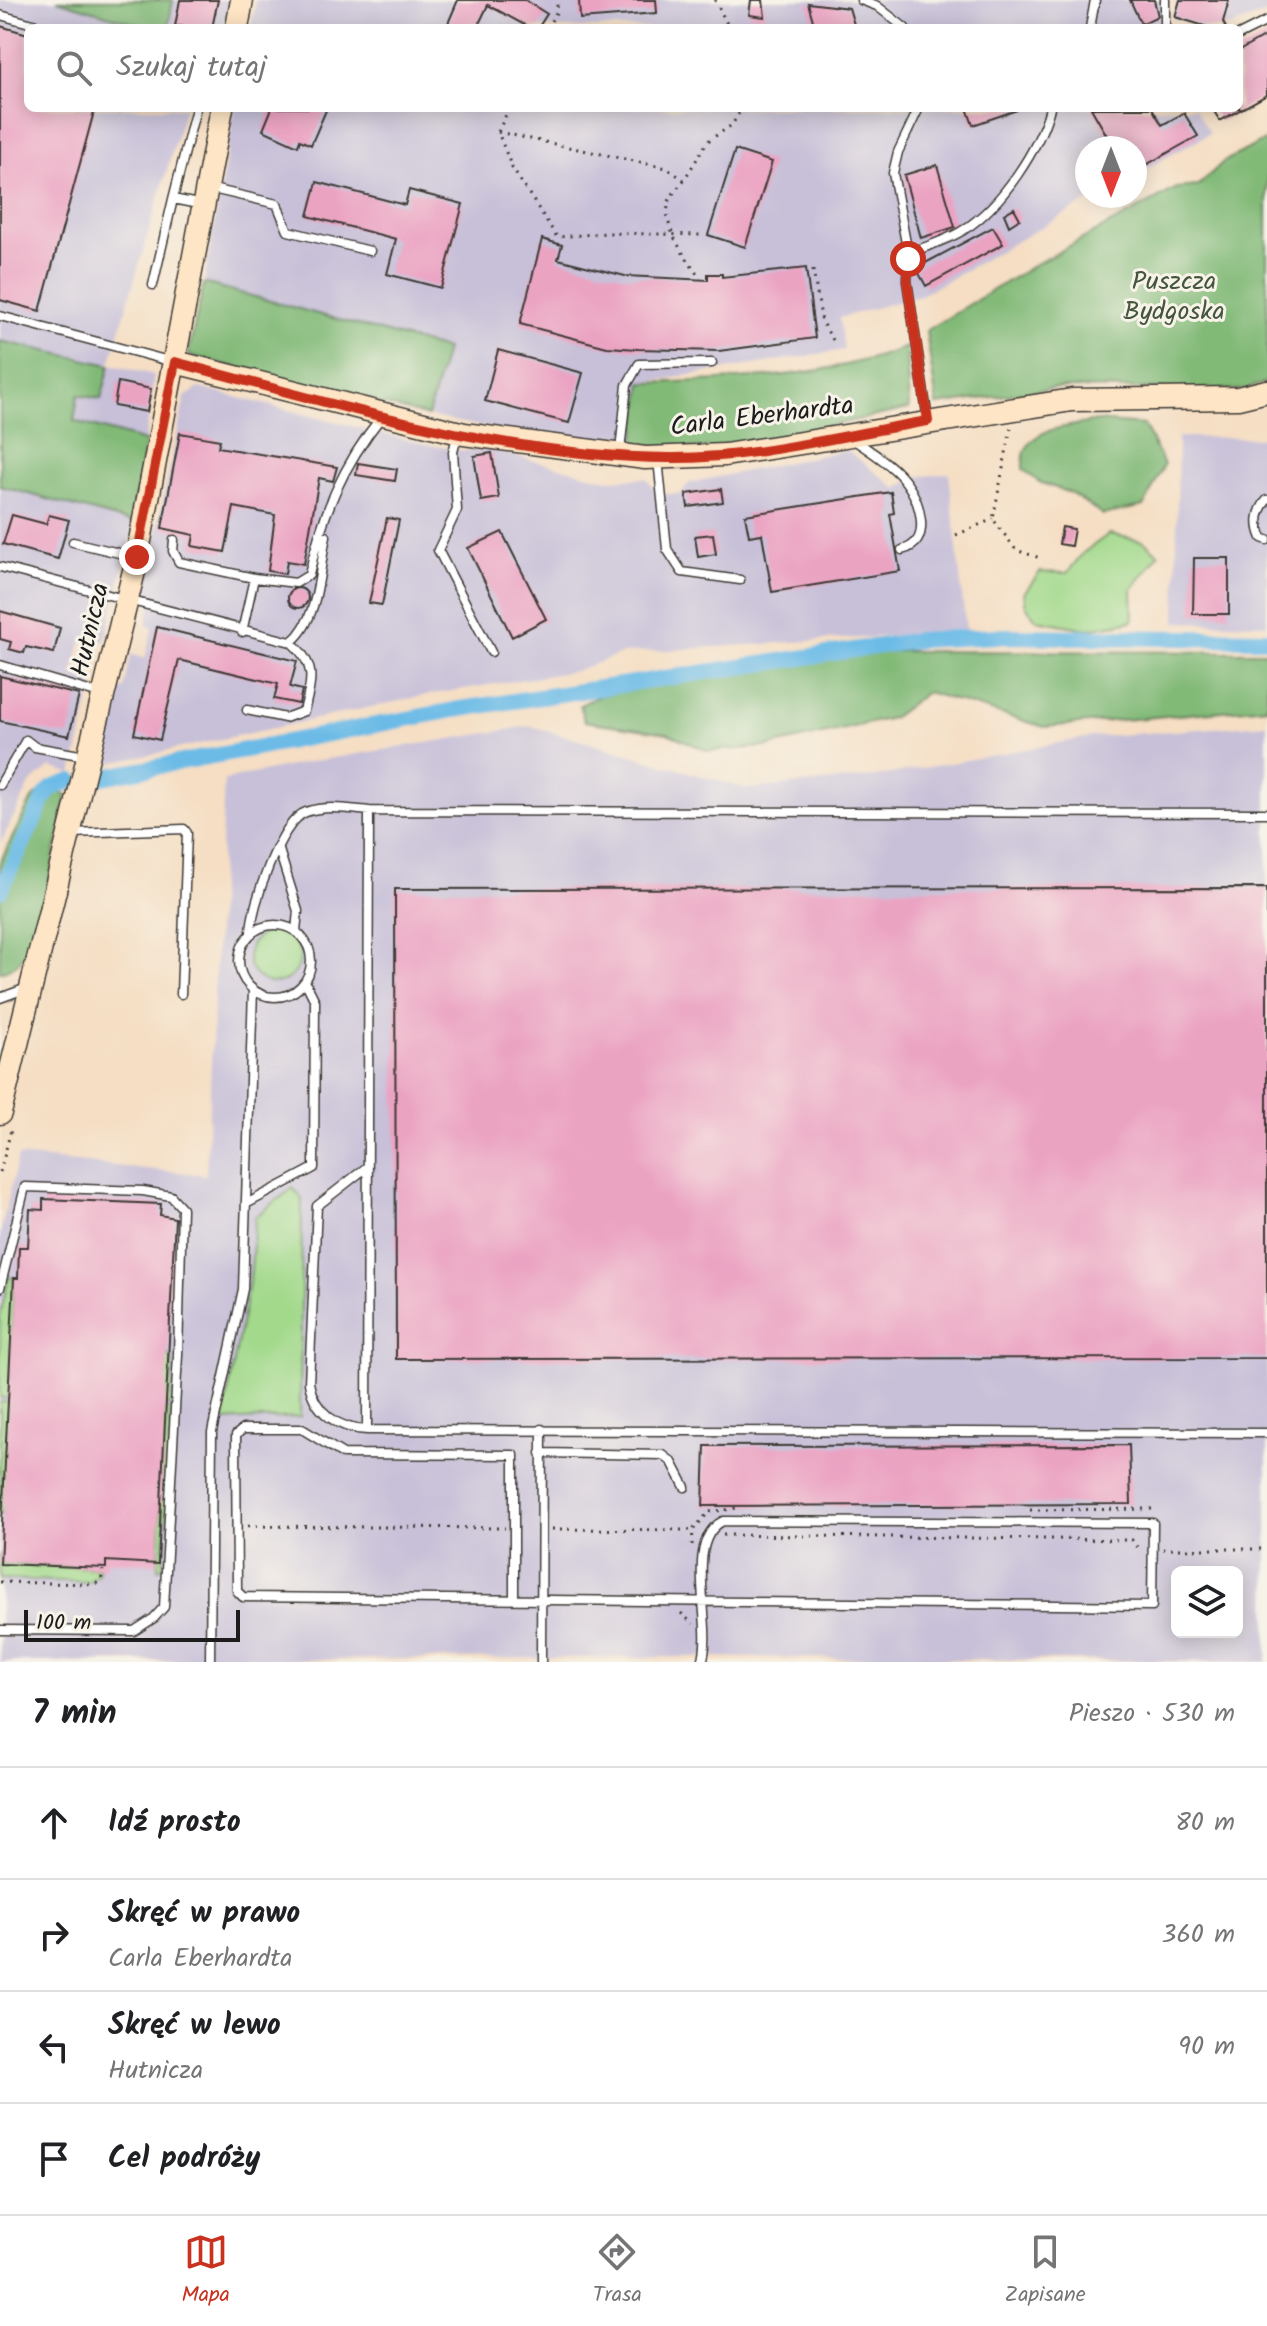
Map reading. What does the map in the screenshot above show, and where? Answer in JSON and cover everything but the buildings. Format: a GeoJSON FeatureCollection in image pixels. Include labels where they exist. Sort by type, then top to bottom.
{"type":"FeatureCollection","features":[{"type":"Feature","properties":{"kind":"street"},"geometry":{"type":"LineString","coordinates":[[238,24],[242,0]]}},
{"type":"Feature","properties":{"kind":"street","name":"Hutnicza"},"geometry":{"type":"LineString","coordinates":[[0,1113],[137,557],[221,112]]}},
{"type":"Feature","properties":{"kind":"street","name":"Carla Eberhardta"},"geometry":{"type":"LineString","coordinates":[[175,362],[458,432],[619,456],[658,458],[725,455],[1072,400],[1238,398],[1267,391]]}},
{"type":"Feature","properties":{"kind":"lane"},"geometry":{"type":"LineString","coordinates":[[861,0],[877,6],[900,24]]}},
{"type":"Feature","properties":{"kind":"lane"},"geometry":{"type":"LineString","coordinates":[[1091,24],[1095,0]]}},
{"type":"Feature","properties":{"kind":"lane"},"geometry":{"type":"LineString","coordinates":[[1165,0],[1165,24]]}},
{"type":"Feature","properties":{"kind":"lane"},"geometry":{"type":"LineString","coordinates":[[0,15],[33,24]]}},
{"type":"Feature","properties":{"kind":"lane"},"geometry":{"type":"LineString","coordinates":[[1243,33],[1267,21]]}},
{"type":"Feature","properties":{"kind":"lane"},"geometry":{"type":"LineString","coordinates":[[153,285],[195,112]]}},
{"type":"Feature","properties":{"kind":"lane"},"geometry":{"type":"LineString","coordinates":[[917,112],[898,152],[893,173],[908,254],[907,281],[928,421]]}},
{"type":"Feature","properties":{"kind":"lane"},"geometry":{"type":"LineString","coordinates":[[908,254],[965,229],[989,207],[1035,150],[1049,112]]}},
{"type":"Feature","properties":{"kind":"lane"},"geometry":{"type":"LineString","coordinates":[[173,199],[206,197],[277,204],[288,231],[370,251]]}},
{"type":"Feature","properties":{"kind":"lane"},"geometry":{"type":"LineString","coordinates":[[0,316],[175,362]]}},
{"type":"Feature","properties":{"kind":"lane"},"geometry":{"type":"LineString","coordinates":[[619,456],[627,385],[639,364],[712,363]]}},
{"type":"Feature","properties":{"kind":"lane"},"geometry":{"type":"LineString","coordinates":[[174,540],[173,551],[179,562],[254,578],[296,583],[309,575],[319,524],[356,452],[383,415]]}},
{"type":"Feature","properties":{"kind":"lane"},"geometry":{"type":"LineString","coordinates":[[458,432],[453,452],[457,510],[438,550],[491,652]]}},
{"type":"Feature","properties":{"kind":"lane"},"geometry":{"type":"LineString","coordinates":[[847,435],[887,462],[913,491],[919,507],[920,538],[913,547],[902,550]]}},
{"type":"Feature","properties":{"kind":"lane"},"geometry":{"type":"LineString","coordinates":[[658,458],[667,549],[682,572],[740,580]]}},
{"type":"Feature","properties":{"kind":"lane"},"geometry":{"type":"LineString","coordinates":[[1267,500],[1261,507],[1258,521],[1262,538],[1267,540]]}},
{"type":"Feature","properties":{"kind":"lane"},"geometry":{"type":"LineString","coordinates":[[291,642],[302,634],[309,619],[326,536]]}},
{"type":"Feature","properties":{"kind":"lane"},"geometry":{"type":"LineString","coordinates":[[73,542],[137,557]]}},
{"type":"Feature","properties":{"kind":"lane"},"geometry":{"type":"LineString","coordinates":[[0,567],[242,632],[291,642],[307,657],[311,666],[304,711],[285,718],[247,710]]}},
{"type":"Feature","properties":{"kind":"lane"},"geometry":{"type":"LineString","coordinates":[[242,632],[254,578]]}},
{"type":"Feature","properties":{"kind":"lane"},"geometry":{"type":"LineString","coordinates":[[0,665],[104,695]]}},
{"type":"Feature","properties":{"kind":"lane"},"geometry":{"type":"LineString","coordinates":[[0,785],[26,740],[35,747],[90,757]]}},
{"type":"Feature","properties":{"kind":"lane"},"geometry":{"type":"LineString","coordinates":[[251,933],[251,912],[288,829],[303,813],[324,808],[369,811],[1267,813]]}},
{"type":"Feature","properties":{"kind":"lane"},"geometry":{"type":"LineString","coordinates":[[367,1430],[369,811]]}},
{"type":"Feature","properties":{"kind":"lane"},"geometry":{"type":"LineString","coordinates":[[70,833],[184,829],[187,833],[181,994]]}},
{"type":"Feature","properties":{"kind":"lane"},"geometry":{"type":"LineString","coordinates":[[279,850],[298,911],[296,931]]}},
{"type":"Feature","properties":{"kind":"lane"},"geometry":{"type":"LineString","coordinates":[[273,924],[296,931],[310,951],[312,964],[305,981],[292,994],[280,997],[268,997],[253,990],[241,976],[238,965],[243,943],[251,933],[273,924]]}},
{"type":"Feature","properties":{"kind":"lane"},"geometry":{"type":"LineString","coordinates":[[248,1203],[314,1168],[315,1001],[305,981]]}},
{"type":"Feature","properties":{"kind":"lane"},"geometry":{"type":"LineString","coordinates":[[0,998],[32,987]]}},
{"type":"Feature","properties":{"kind":"lane"},"geometry":{"type":"LineString","coordinates":[[210,1662],[212,1432],[243,1289],[248,1203],[248,1059],[253,990]]}},
{"type":"Feature","properties":{"kind":"lane"},"geometry":{"type":"LineString","coordinates":[[367,1167],[317,1206],[309,1383],[312,1400],[323,1413],[352,1429],[1267,1433]]}},
{"type":"Feature","properties":{"kind":"lane"},"geometry":{"type":"LineString","coordinates":[[0,1288],[25,1187],[143,1191],[171,1196],[182,1208],[178,1371],[164,1607],[134,1631],[0,1630]]}},
{"type":"Feature","properties":{"kind":"lane"},"geometry":{"type":"LineString","coordinates":[[514,1598],[514,1455],[343,1454],[302,1429],[243,1429],[236,1435],[237,1591],[243,1597],[514,1598],[539,1599],[703,1601],[1152,1606],[1153,1523],[723,1521],[707,1532],[703,1601],[702,1662]]}},
{"type":"Feature","properties":{"kind":"lane"},"geometry":{"type":"LineString","coordinates":[[541,1662],[542,1429]]}},
{"type":"Feature","properties":{"kind":"lane"},"geometry":{"type":"LineString","coordinates":[[541,1453],[663,1455],[672,1462],[685,1487]]}},
{"type":"Feature","properties":{"kind":"path"},"geometry":{"type":"LineString","coordinates":[[549,24],[557,11],[557,0]]}},
{"type":"Feature","properties":{"kind":"path"},"geometry":{"type":"LineString","coordinates":[[715,0],[727,24]]}},
{"type":"Feature","properties":{"kind":"path"},"geometry":{"type":"LineString","coordinates":[[507,112],[498,132],[512,168],[557,237],[673,233],[703,235]]}},
{"type":"Feature","properties":{"kind":"path"},"geometry":{"type":"LineString","coordinates":[[700,279],[673,233],[669,202],[708,141],[732,125],[740,112]]}},
{"type":"Feature","properties":{"kind":"path"},"geometry":{"type":"LineString","coordinates":[[498,132],[667,168],[684,180]]}},
{"type":"Feature","properties":{"kind":"path"},"geometry":{"type":"LineString","coordinates":[[813,270],[822,323],[835,343]]}},
{"type":"Feature","properties":{"kind":"path"},"geometry":{"type":"LineString","coordinates":[[1014,409],[993,519],[1016,550],[1043,559]]}},
{"type":"Feature","properties":{"kind":"path"},"geometry":{"type":"LineString","coordinates":[[956,535],[993,519]]}},
{"type":"Feature","properties":{"kind":"path"},"geometry":{"type":"LineString","coordinates":[[235,1526],[514,1528]]}},
{"type":"Feature","properties":{"kind":"path"},"geometry":{"type":"LineString","coordinates":[[540,1529],[693,1530]]}},
{"type":"Feature","properties":{"kind":"path"},"geometry":{"type":"LineString","coordinates":[[723,1535],[1132,1540],[1138,1548],[1267,1549]]}},
{"type":"Feature","properties":{"kind":"path"},"geometry":{"type":"LineString","coordinates":[[0,1582],[95,1584],[101,1581],[103,1570]]}},
{"type":"Feature","properties":{"kind":"shaded area"},"geometry":{"type":"Polygon","coordinates":[[[0,0],[57,0],[137,24],[24,24],[24,112],[184,112],[110,364],[154,375],[134,523],[105,642],[83,636],[72,674],[94,682],[72,774],[50,767],[30,784],[0,844],[0,0]]]}},
{"type":"Feature","properties":{"kind":"shaded area"},"geometry":{"type":"Polygon","coordinates":[[[173,0],[231,0],[226,24],[169,24],[173,0]]]}},
{"type":"Feature","properties":{"kind":"shaded area"},"geometry":{"type":"Polygon","coordinates":[[[256,0],[1169,0],[1164,24],[252,24],[256,0]]]}},
{"type":"Feature","properties":{"kind":"shaded area"},"geometry":{"type":"Polygon","coordinates":[[[1178,0],[1267,0],[1267,13],[1237,24],[1192,24],[1172,18],[1178,0]]]}},
{"type":"Feature","properties":{"kind":"shaded area"},"geometry":{"type":"Polygon","coordinates":[[[234,112],[1197,112],[1210,133],[1147,168],[1147,136],[1075,136],[1076,208],[921,295],[839,318],[844,350],[642,383],[634,446],[493,429],[428,416],[446,349],[204,283],[234,112]]]}},
{"type":"Feature","properties":{"kind":"shaded area"},"geometry":{"type":"Polygon","coordinates":[[[199,388],[429,445],[463,451],[489,449],[609,480],[646,478],[658,494],[681,494],[689,483],[847,450],[897,489],[914,477],[949,473],[966,631],[624,653],[575,671],[427,695],[102,765],[117,688],[124,690],[131,654],[145,659],[153,627],[147,624],[153,594],[144,592],[185,397],[199,388]]]}},
{"type":"Feature","properties":{"kind":"shaded area"},"geometry":{"type":"Polygon","coordinates":[[[1178,437],[1267,438],[1267,624],[1176,622],[1178,437]]]}},
{"type":"Feature","properties":{"kind":"shaded area"},"geometry":{"type":"Polygon","coordinates":[[[1267,724],[1267,1662],[693,1657],[0,1662],[0,1235],[18,1156],[206,1175],[224,780],[314,761],[531,726],[747,789],[874,777],[1091,737],[1267,724]]]}},
{"type":"Feature","properties":{"kind":"green space"},"geometry":{"type":"Polygon","coordinates":[[[57,0],[173,0],[169,24],[137,24],[57,0]]]}},
{"type":"Feature","properties":{"kind":"green space","name":"Puszcza Bydgoska"},"geometry":{"type":"Polygon","coordinates":[[[1263,141],[1267,145],[1267,382],[1243,390],[1055,388],[937,405],[926,331],[1034,265],[1140,208],[1147,208],[1147,204],[1177,188],[1198,186],[1223,162],[1263,141]]]}},
{"type":"Feature","properties":{"kind":"green space"},"geometry":{"type":"Polygon","coordinates":[[[204,283],[446,349],[428,416],[188,355],[204,283]]]}},
{"type":"Feature","properties":{"kind":"green space"},"geometry":{"type":"Polygon","coordinates":[[[0,341],[110,365],[101,399],[78,395],[74,421],[145,441],[134,523],[0,486],[0,341]]]}},
{"type":"Feature","properties":{"kind":"green space"},"geometry":{"type":"Polygon","coordinates":[[[906,347],[909,409],[720,449],[634,446],[642,383],[742,379],[809,372],[874,358],[906,347]]]}},
{"type":"Feature","properties":{"kind":"green space"},"geometry":{"type":"Polygon","coordinates":[[[1096,421],[1144,425],[1164,465],[1144,506],[1103,515],[1070,493],[1039,482],[1023,469],[1024,455],[1036,437],[1057,428],[1096,421]]]}},
{"type":"Feature","properties":{"kind":"green space"},"geometry":{"type":"Polygon","coordinates":[[[1109,534],[1143,541],[1159,554],[1132,589],[1133,621],[1088,629],[1037,620],[1026,606],[1024,593],[1040,572],[1067,573],[1083,553],[1109,534]]]}},
{"type":"Feature","properties":{"kind":"green space"},"geometry":{"type":"Polygon","coordinates":[[[871,651],[1267,652],[1267,707],[1044,727],[927,692],[892,718],[766,747],[708,751],[667,733],[584,721],[580,705],[601,695],[871,651]]]}},
{"type":"Feature","properties":{"kind":"green space"},"geometry":{"type":"Polygon","coordinates":[[[49,785],[67,796],[45,896],[22,958],[14,966],[0,972],[0,862],[32,799],[49,785]]]}},
{"type":"Feature","properties":{"kind":"green space"},"geometry":{"type":"Polygon","coordinates":[[[274,931],[293,938],[300,957],[293,976],[274,983],[255,976],[248,957],[255,938],[274,931]]]}},
{"type":"Feature","properties":{"kind":"green space"},"geometry":{"type":"Polygon","coordinates":[[[293,1188],[302,1199],[300,1417],[223,1421],[251,1271],[255,1217],[293,1188]]]}},
{"type":"Feature","properties":{"kind":"green space"},"geometry":{"type":"Polygon","coordinates":[[[9,1277],[14,1278],[9,1398],[0,1398],[0,1317],[9,1277]]]}},
{"type":"Feature","properties":{"kind":"green space"},"geometry":{"type":"Polygon","coordinates":[[[167,1354],[173,1360],[171,1405],[165,1405],[167,1354]]]}},
{"type":"Feature","properties":{"kind":"green space"},"geometry":{"type":"Polygon","coordinates":[[[0,1402],[9,1402],[4,1513],[0,1513],[0,1402]]]}},
{"type":"Feature","properties":{"kind":"green space"},"geometry":{"type":"Polygon","coordinates":[[[165,1409],[171,1409],[167,1496],[161,1495],[165,1409]]]}},
{"type":"Feature","properties":{"kind":"green space"},"geometry":{"type":"Polygon","coordinates":[[[161,1499],[167,1499],[163,1567],[158,1569],[161,1499]]]}},
{"type":"Feature","properties":{"kind":"green space"},"geometry":{"type":"Polygon","coordinates":[[[0,1553],[1,1564],[99,1568],[99,1573],[89,1582],[0,1579],[0,1553]]]}},
{"type":"Feature","properties":{"kind":"waterway"},"geometry":{"type":"LineString","coordinates":[[103,777],[454,710],[920,640],[997,636],[1267,639]]}},
{"type":"Feature","properties":{"kind":"waterway"},"geometry":{"type":"LineString","coordinates":[[0,891],[46,795],[52,788],[72,781]]}},
{"type":"Feature","properties":{"kind":"route"},"geometry":{"type":"LineString","coordinates":[[137,557],[175,362],[329,402],[518,444],[645,458],[725,455],[928,421],[907,281],[908,259]]}}]}
